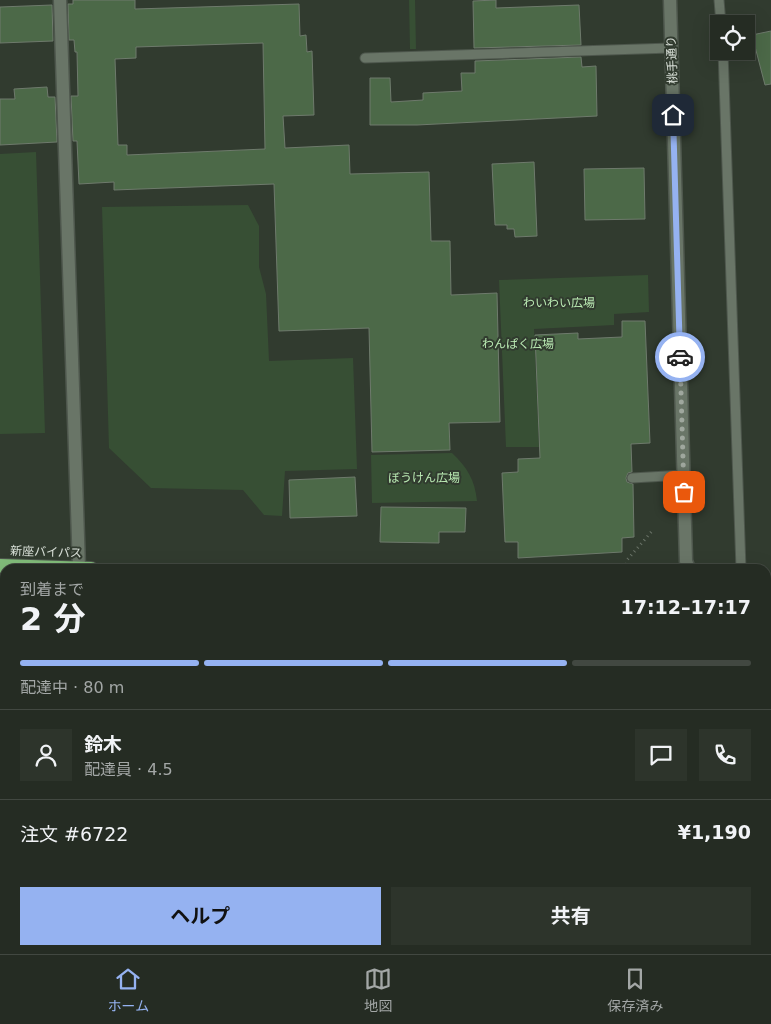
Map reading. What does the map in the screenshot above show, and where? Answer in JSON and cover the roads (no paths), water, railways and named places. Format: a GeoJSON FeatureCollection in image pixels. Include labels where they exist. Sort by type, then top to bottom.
{"type":"FeatureCollection","features":[{"type":"Feature","properties":{"kind":"street"},"geometry":{"type":"LineString","coordinates":[[60,0],[79,564]]}},
{"type":"Feature","properties":{"kind":"street","name":"桃手通り"},"geometry":{"type":"LineString","coordinates":[[670,0],[688,564]]}},
{"type":"Feature","properties":{"kind":"lane"},"geometry":{"type":"LineString","coordinates":[[719,0],[720,15]]}},
{"type":"Feature","properties":{"kind":"lane"},"geometry":{"type":"LineString","coordinates":[[365,58],[671,48]]}},
{"type":"Feature","properties":{"kind":"lane"},"geometry":{"type":"LineString","coordinates":[[723,60],[741,564]]}},
{"type":"Feature","properties":{"kind":"lane"},"geometry":{"type":"LineString","coordinates":[[632,478],[684,475]]}},
{"type":"Feature","properties":{"kind":"park label","name":"わいわい広場"},"geometry":{"type":"Point","coordinates":[559,303]}},
{"type":"Feature","properties":{"kind":"park label","name":"わんぱく広場"},"geometry":{"type":"Point","coordinates":[518,344]}},
{"type":"Feature","properties":{"kind":"park label","name":"ぼうけん広場"},"geometry":{"type":"Point","coordinates":[424,478]}}]}
